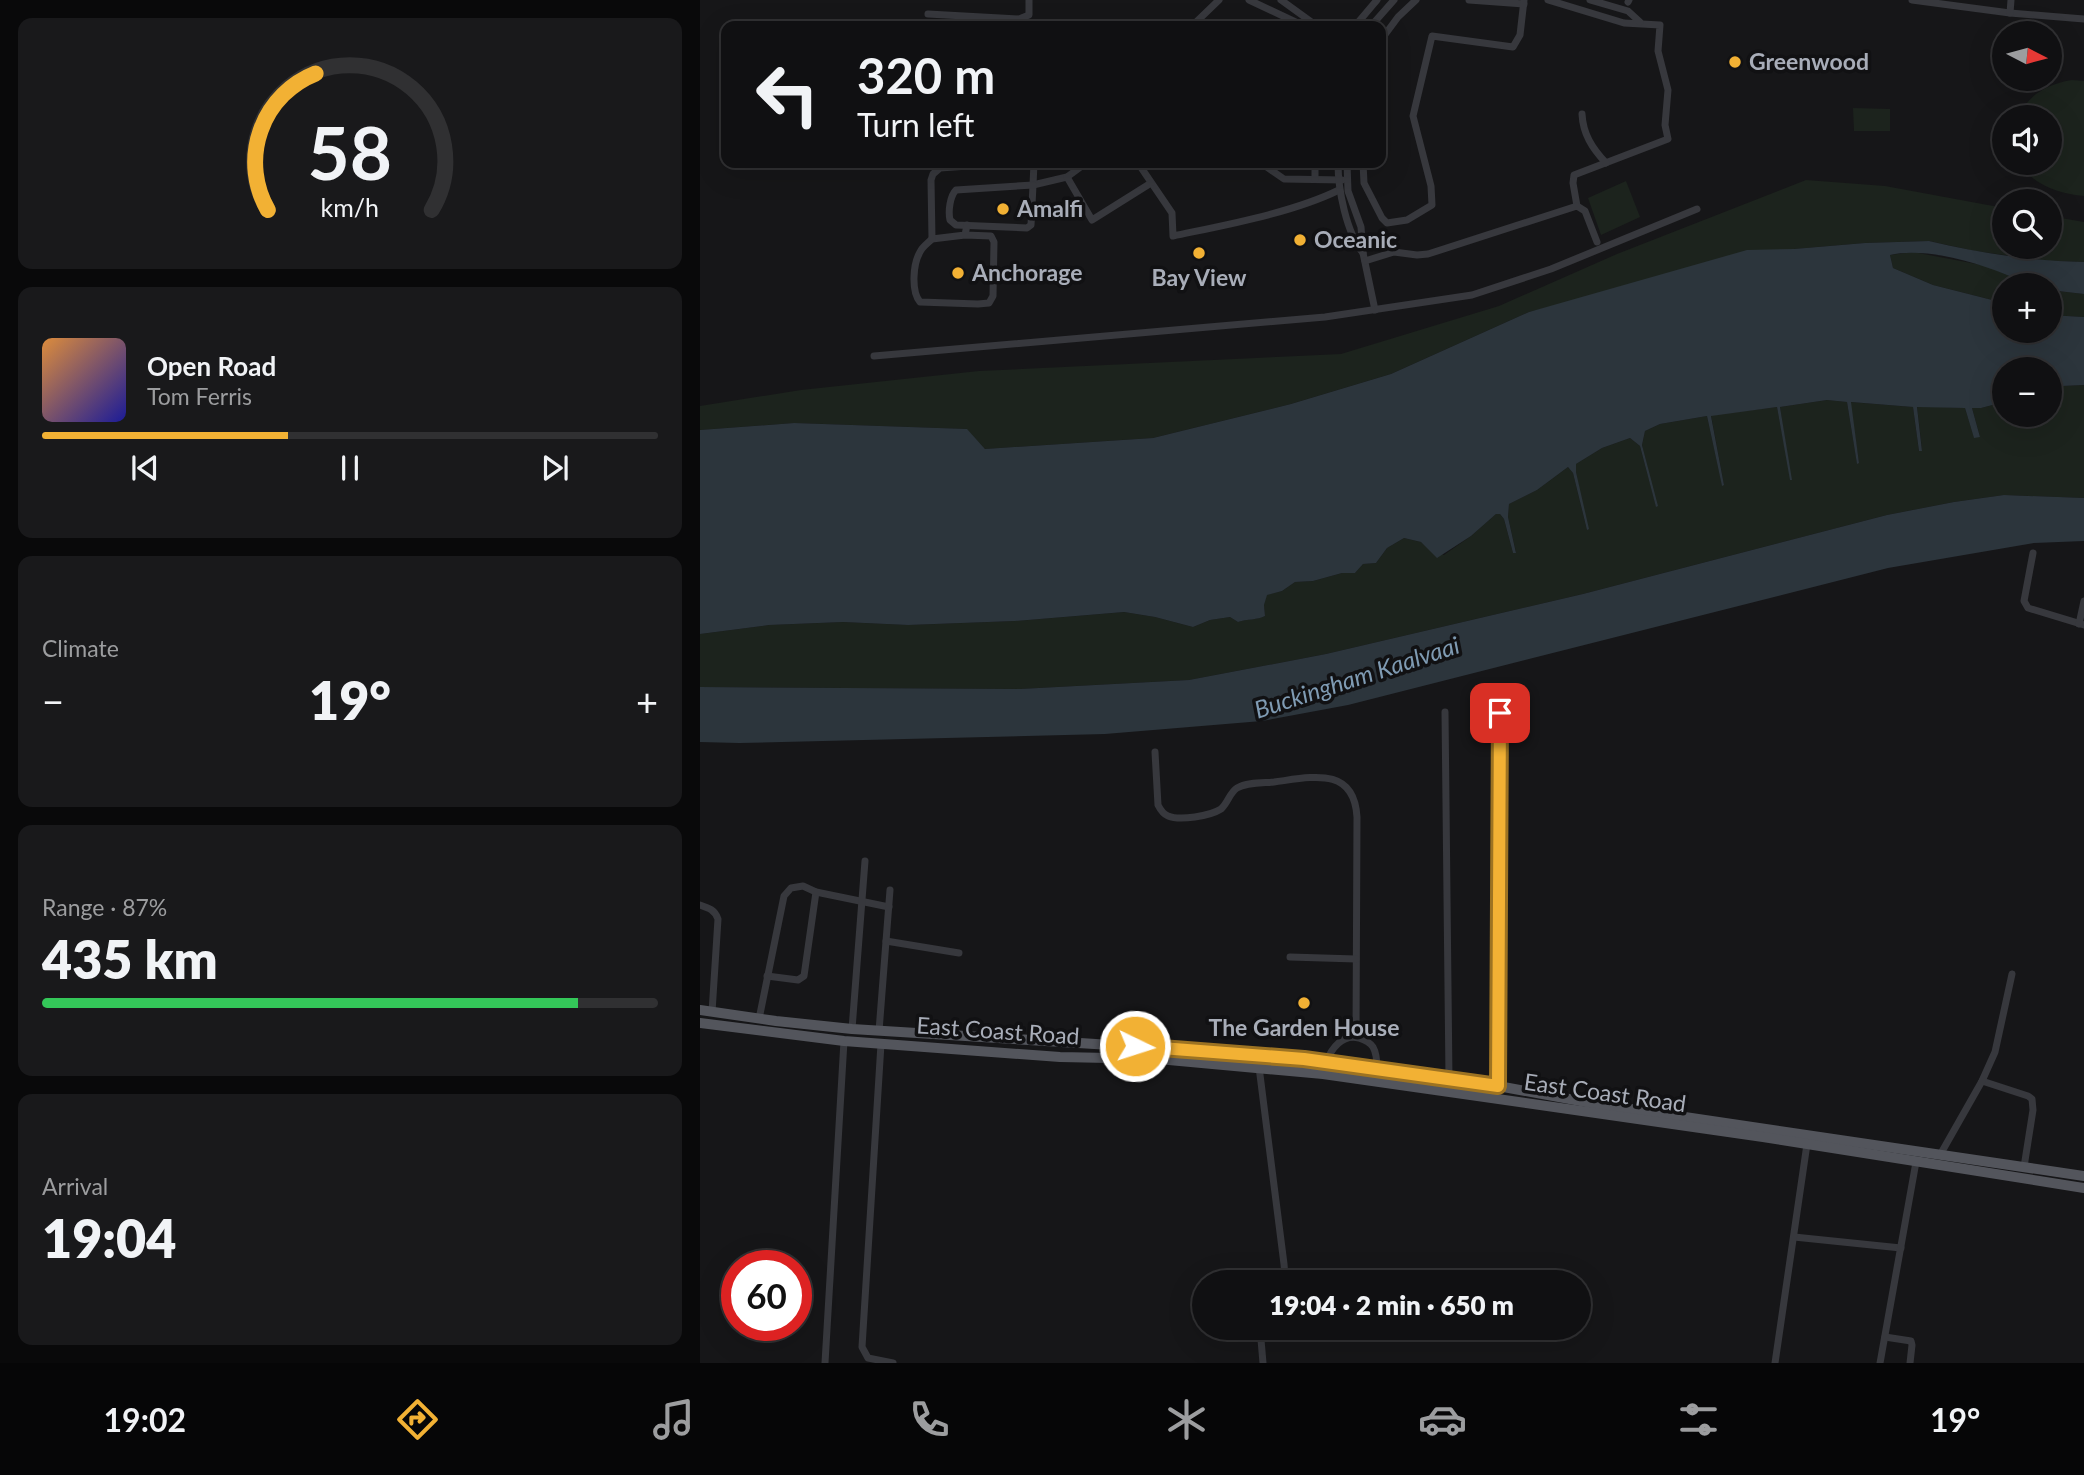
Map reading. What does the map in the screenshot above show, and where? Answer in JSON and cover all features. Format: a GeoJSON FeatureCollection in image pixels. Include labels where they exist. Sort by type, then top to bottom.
{"type":"FeatureCollection","features":[{"type":"Feature","properties":{"kind":"main road","name":"East Coast Road"},"geometry":{"type":"LineString","coordinates":[[700,1010],[852,1029],[1160,1048],[1326,1062],[2084,1175]]}},
{"type":"Feature","properties":{"kind":"main road","name":"East Coast Road"},"geometry":{"type":"LineString","coordinates":[[700,1023],[881,1044],[1060,1058],[1158,1059],[1323,1073],[1807,1144],[2084,1188]]}},
{"type":"Feature","properties":{"kind":"street"},"geometry":{"type":"LineString","coordinates":[[928,14],[1025,18],[1028,15],[1029,0]]}},
{"type":"Feature","properties":{"kind":"street"},"geometry":{"type":"LineString","coordinates":[[1197,21],[1219,0]]}},
{"type":"Feature","properties":{"kind":"street"},"geometry":{"type":"LineString","coordinates":[[1250,0],[1294,21]]}},
{"type":"Feature","properties":{"kind":"street"},"geometry":{"type":"LineString","coordinates":[[1281,0],[1310,21]]}},
{"type":"Feature","properties":{"kind":"street"},"geometry":{"type":"LineString","coordinates":[[1359,21],[1377,0]]}},
{"type":"Feature","properties":{"kind":"street"},"geometry":{"type":"LineString","coordinates":[[1376,21],[1394,0]]}},
{"type":"Feature","properties":{"kind":"street"},"geometry":{"type":"LineString","coordinates":[[1386,34],[1416,0]]}},
{"type":"Feature","properties":{"kind":"street"},"geometry":{"type":"LineString","coordinates":[[1363,168],[1364,183],[1387,223],[1407,220],[1432,205],[1431,186],[1413,116],[1432,36],[1513,47],[1520,35],[1524,2],[1469,0]]}},
{"type":"Feature","properties":{"kind":"street"},"geometry":{"type":"LineString","coordinates":[[1548,0],[1624,23],[1660,25],[1658,51],[1668,90],[1665,125],[1668,139],[1574,174],[1577,206],[1585,211],[1597,242]]}},
{"type":"Feature","properties":{"kind":"street"},"geometry":{"type":"LineString","coordinates":[[1590,0],[1628,11],[1640,23]]}},
{"type":"Feature","properties":{"kind":"street"},"geometry":{"type":"LineString","coordinates":[[1912,0],[2010,13],[2084,19]]}},
{"type":"Feature","properties":{"kind":"street"},"geometry":{"type":"LineString","coordinates":[[2010,13],[2011,0]]}},
{"type":"Feature","properties":{"kind":"street"},"geometry":{"type":"LineString","coordinates":[[1371,7],[1380,16]]}},
{"type":"Feature","properties":{"kind":"street"},"geometry":{"type":"LineString","coordinates":[[948,21],[949,16]]}},
{"type":"Feature","properties":{"kind":"street"},"geometry":{"type":"LineString","coordinates":[[981,17],[981,21]]}},
{"type":"Feature","properties":{"kind":"street"},"geometry":{"type":"LineString","coordinates":[[1582,114],[1583,128],[1588,139],[1606,163]]}},
{"type":"Feature","properties":{"kind":"street"},"geometry":{"type":"LineString","coordinates":[[932,239],[931,180],[935,170],[940,168]]}},
{"type":"Feature","properties":{"kind":"street"},"geometry":{"type":"LineString","coordinates":[[1034,168],[1033,185],[1031,225],[1030,227],[956,225],[950,220],[953,192],[956,190],[1033,185],[1067,177],[1079,168]]}},
{"type":"Feature","properties":{"kind":"street"},"geometry":{"type":"LineString","coordinates":[[1141,168],[1172,213],[1173,236],[1292,208],[1339,190]]}},
{"type":"Feature","properties":{"kind":"street"},"geometry":{"type":"LineString","coordinates":[[1268,168],[1284,179],[1343,180]]}},
{"type":"Feature","properties":{"kind":"street"},"geometry":{"type":"LineString","coordinates":[[1315,168],[1315,179]]}},
{"type":"Feature","properties":{"kind":"street"},"geometry":{"type":"LineString","coordinates":[[1339,168],[1361,227],[1375,310]]}},
{"type":"Feature","properties":{"kind":"street"},"geometry":{"type":"LineString","coordinates":[[1346,168],[1339,190],[1364,257]]}},
{"type":"Feature","properties":{"kind":"street"},"geometry":{"type":"LineString","coordinates":[[1067,177],[1091,220],[1151,183]]}},
{"type":"Feature","properties":{"kind":"street"},"geometry":{"type":"LineString","coordinates":[[1364,257],[1394,253],[1428,254],[1577,206]]}},
{"type":"Feature","properties":{"kind":"street"},"geometry":{"type":"LineString","coordinates":[[874,356],[1325,317],[1472,295],[1551,269],[1697,209]]}},
{"type":"Feature","properties":{"kind":"street"},"geometry":{"type":"LineString","coordinates":[[965,235],[967,225]]}},
{"type":"Feature","properties":{"kind":"street"},"geometry":{"type":"LineString","coordinates":[[965,235],[991,236],[994,242],[993,296],[989,303],[920,302],[916,298],[914,288],[920,251],[932,239],[965,235]]}},
{"type":"Feature","properties":{"kind":"street"},"geometry":{"type":"LineString","coordinates":[[2033,553],[2024,601],[2028,608],[2081,625],[2084,601]]}},
{"type":"Feature","properties":{"kind":"street"},"geometry":{"type":"LineString","coordinates":[[1445,712],[1449,1079]]}},
{"type":"Feature","properties":{"kind":"street"},"geometry":{"type":"LineString","coordinates":[[1498,1086],[1500,713]]}},
{"type":"Feature","properties":{"kind":"street"},"geometry":{"type":"LineString","coordinates":[[1155,752],[1158,804],[1162,811],[1172,817],[1197,817],[1219,810],[1234,790],[1245,785],[1314,777],[1331,779],[1348,788],[1354,796],[1357,817],[1356,1037]]}},
{"type":"Feature","properties":{"kind":"street"},"geometry":{"type":"LineString","coordinates":[[852,1029],[865,861]]}},
{"type":"Feature","properties":{"kind":"street"},"geometry":{"type":"LineString","coordinates":[[759,1019],[786,892],[795,886],[803,886],[816,892],[889,907]]}},
{"type":"Feature","properties":{"kind":"street"},"geometry":{"type":"LineString","coordinates":[[879,1031],[890,890]]}},
{"type":"Feature","properties":{"kind":"street"},"geometry":{"type":"LineString","coordinates":[[767,976],[798,980],[804,976],[816,892]]}},
{"type":"Feature","properties":{"kind":"street"},"geometry":{"type":"LineString","coordinates":[[700,905],[716,913],[718,919],[712,1012]]}},
{"type":"Feature","properties":{"kind":"street"},"geometry":{"type":"LineString","coordinates":[[886,941],[959,953]]}},
{"type":"Feature","properties":{"kind":"street"},"geometry":{"type":"LineString","coordinates":[[1290,957],[1356,959]]}},
{"type":"Feature","properties":{"kind":"street"},"geometry":{"type":"LineString","coordinates":[[1940,1154],[1996,1052],[2012,974]]}},
{"type":"Feature","properties":{"kind":"street"},"geometry":{"type":"LineString","coordinates":[[1326,1062],[1339,1041],[1356,1037],[1373,1046],[1377,1069]]}},
{"type":"Feature","properties":{"kind":"street"},"geometry":{"type":"LineString","coordinates":[[825,1363],[844,1041]]}},
{"type":"Feature","properties":{"kind":"street"},"geometry":{"type":"LineString","coordinates":[[881,1044],[862,1347],[868,1358],[893,1363]]}},
{"type":"Feature","properties":{"kind":"street"},"geometry":{"type":"LineString","coordinates":[[1259,1067],[1284,1270]]}},
{"type":"Feature","properties":{"kind":"street"},"geometry":{"type":"LineString","coordinates":[[1982,1081],[2032,1099],[2033,1110],[2024,1167]]}},
{"type":"Feature","properties":{"kind":"street"},"geometry":{"type":"LineString","coordinates":[[1775,1363],[1807,1144]]}},
{"type":"Feature","properties":{"kind":"street"},"geometry":{"type":"LineString","coordinates":[[1880,1363],[1916,1162]]}},
{"type":"Feature","properties":{"kind":"street"},"geometry":{"type":"LineString","coordinates":[[1794,1237],[1901,1248]]}},
{"type":"Feature","properties":{"kind":"street"},"geometry":{"type":"LineString","coordinates":[[1885,1337],[1911,1341],[1910,1363]]}},
{"type":"Feature","properties":{"kind":"street"},"geometry":{"type":"LineString","coordinates":[[1261,1340],[1263,1363]]}},
{"type":"Feature","properties":{"kind":"shaded area"},"geometry":{"type":"Polygon","coordinates":[[[2084,81],[2084,196],[2047,187],[2030,175],[2062,175],[2062,105],[2025,105],[2041,91],[2062,91],[2062,82],[2084,81]]]}},
{"type":"Feature","properties":{"kind":"shaded area"},"geometry":{"type":"Polygon","coordinates":[[[1853,108],[1890,109],[1890,131],[1854,131],[1853,108]]]}},
{"type":"Feature","properties":{"kind":"shaded area"},"geometry":{"type":"Polygon","coordinates":[[[1806,180],[1885,186],[1992,206],[1992,253],[1929,241],[1794,249],[1529,312],[1391,374],[1291,404],[1153,438],[985,449],[966,429],[794,423],[700,430],[700,406],[801,390],[979,371],[1341,354],[1499,306],[1617,254],[1806,180]]]}},
{"type":"Feature","properties":{"kind":"shaded area"},"geometry":{"type":"Polygon","coordinates":[[[1626,181],[1640,217],[1601,235],[1588,198],[1626,181]]]}},
{"type":"Feature","properties":{"kind":"shaded area"},"geometry":{"type":"Polygon","coordinates":[[[2062,218],[2084,222],[2084,262],[2034,259],[2062,259],[2062,218]]]}},
{"type":"Feature","properties":{"kind":"shaded area"},"geometry":{"type":"Polygon","coordinates":[[[1913,252],[1987,266],[2003,273],[1992,273],[1992,300],[1933,285],[1893,268],[1890,255],[1913,252]]]}},
{"type":"Feature","properties":{"kind":"shaded area"},"geometry":{"type":"Polygon","coordinates":[[[2062,291],[2084,294],[2084,317],[2062,316],[2062,291]]]}},
{"type":"Feature","properties":{"kind":"shaded area"},"geometry":{"type":"Polygon","coordinates":[[[2084,385],[2084,498],[2004,495],[1887,515],[1583,594],[1326,654],[1189,680],[1020,689],[700,687],[700,634],[769,625],[843,622],[908,625],[1015,621],[1124,612],[1193,627],[1210,620],[1230,617],[1238,622],[1262,617],[1265,616],[1266,595],[1282,591],[1295,582],[1355,573],[1363,564],[1376,563],[1387,548],[1404,538],[1421,542],[1444,555],[1496,514],[1500,514],[1504,519],[1513,553],[1516,552],[1508,517],[1509,504],[1537,490],[1568,467],[1573,473],[1587,530],[1576,464],[1602,448],[1630,438],[1640,446],[1657,507],[1642,445],[1645,431],[1660,424],[1707,416],[1724,485],[1711,415],[1777,407],[1791,480],[1780,407],[1827,400],[1847,402],[1859,463],[1850,402],[1913,407],[1919,451],[1922,450],[1917,406],[1965,408],[1974,437],[1980,437],[1972,408],[1992,405],[1992,427],[2062,427],[2062,386],[2084,385]]]}},
{"type":"Feature","properties":{"kind":"water"},"geometry":{"type":"Polygon","coordinates":[[[1929,241],[1992,253],[1992,259],[2084,262],[2084,294],[2062,291],[2062,273],[2001,273],[1936,255],[1890,255],[1893,268],[1933,285],[1992,300],[1992,343],[2062,343],[2062,316],[2084,317],[2084,385],[2062,386],[2062,357],[1992,357],[1992,405],[1972,408],[1980,437],[1974,438],[1965,408],[1917,407],[1922,451],[1919,451],[1913,407],[1851,402],[1857,464],[1847,402],[1827,400],[1780,407],[1792,480],[1777,407],[1711,416],[1724,485],[1722,486],[1707,416],[1660,424],[1645,431],[1642,445],[1658,506],[1656,507],[1640,446],[1630,438],[1602,448],[1576,464],[1589,529],[1587,530],[1573,473],[1568,467],[1537,490],[1509,504],[1508,517],[1516,553],[1513,553],[1504,519],[1500,514],[1496,514],[1471,536],[1437,558],[1421,542],[1404,538],[1387,548],[1376,563],[1363,564],[1355,573],[1295,582],[1282,591],[1267,595],[1265,616],[1256,619],[1238,622],[1230,617],[1210,620],[1193,627],[1124,612],[1015,621],[908,625],[843,622],[769,625],[700,634],[700,430],[794,423],[967,429],[985,449],[1153,438],[1291,404],[1391,374],[1529,312],[1747,250],[1929,241]]]}},
{"type":"Feature","properties":{"kind":"water","name":"Buckingham Kaalvaai"},"geometry":{"type":"Polygon","coordinates":[[[2004,495],[2084,498],[2084,541],[2034,543],[1888,568],[1348,705],[1262,721],[1105,734],[700,742],[700,687],[1020,689],[1189,680],[1326,654],[1583,594],[1887,515],[2004,495]]]}},
{"type":"Feature","properties":{"kind":"place","name":"Greenwood"},"geometry":{"type":"Point","coordinates":[1735,62]}},
{"type":"Feature","properties":{"kind":"place","name":"Amalfi"},"geometry":{"type":"Point","coordinates":[1003,209]}},
{"type":"Feature","properties":{"kind":"place","name":"Oceanic"},"geometry":{"type":"Point","coordinates":[1300,240]}},
{"type":"Feature","properties":{"kind":"place","name":"Bay View"},"geometry":{"type":"Point","coordinates":[1199,253]}},
{"type":"Feature","properties":{"kind":"place","name":"Anchorage"},"geometry":{"type":"Point","coordinates":[958,273]}},
{"type":"Feature","properties":{"kind":"place","name":"The Garden House"},"geometry":{"type":"Point","coordinates":[1304,1003]}},
{"type":"Feature","properties":{"kind":"route"},"geometry":{"type":"LineString","coordinates":[[1135,1046],[1304,1059],[1498,1086],[1500,713]]}}]}
